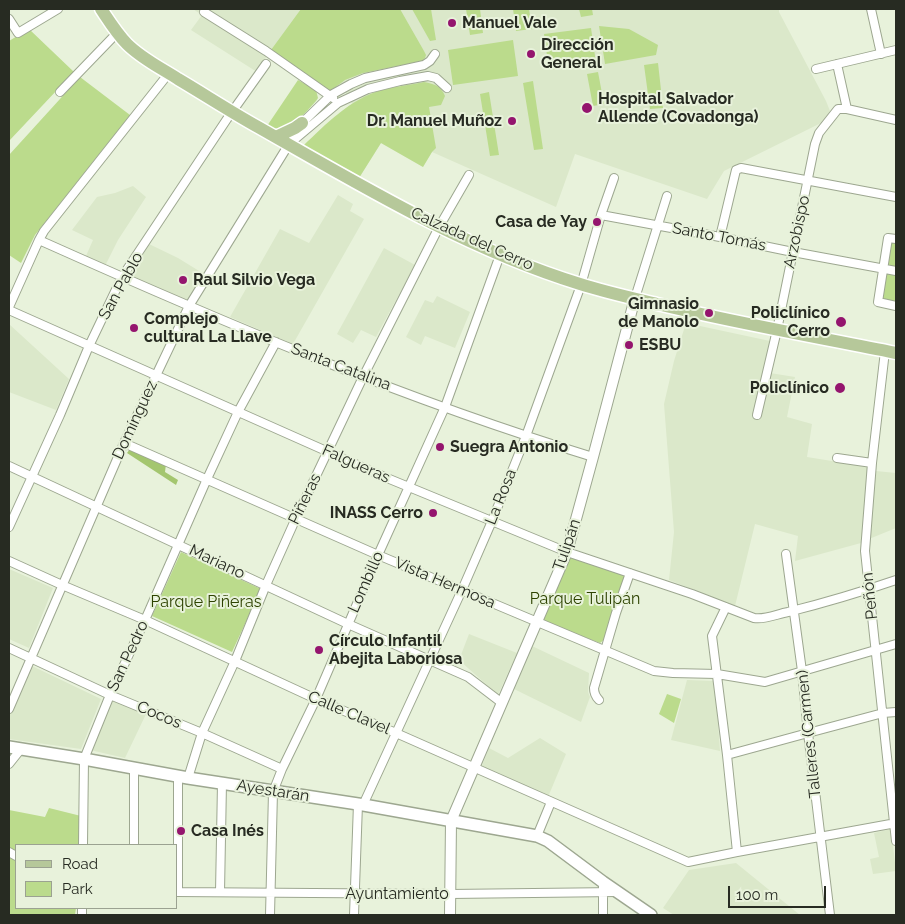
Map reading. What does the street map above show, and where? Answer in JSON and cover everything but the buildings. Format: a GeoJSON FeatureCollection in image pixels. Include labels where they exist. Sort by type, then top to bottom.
{"type":"FeatureCollection","features":[{"type":"Feature","properties":{"kind":"main road","name":"Calzada del Cerro"},"geometry":{"type":"LineString","coordinates":[[101,9],[117,33],[136,52],[150,62],[232,112],[398,206],[500,255],[581,285],[711,316],[891,352]]}},
{"type":"Feature","properties":{"kind":"main road"},"geometry":{"type":"LineString","coordinates":[[276,137],[302,123]]}},
{"type":"Feature","properties":{"kind":"main road","name":"Ayestarán"},"geometry":{"type":"LineString","coordinates":[[9,747],[537,836]]}},
{"type":"Feature","properties":{"kind":"main road"},"geometry":{"type":"LineString","coordinates":[[537,836],[548,841],[603,887],[617,892],[651,915]]}},
{"type":"Feature","properties":{"kind":"street"},"geometry":{"type":"LineString","coordinates":[[9,19],[18,33],[58,9]]}},
{"type":"Feature","properties":{"kind":"street"},"geometry":{"type":"LineString","coordinates":[[871,9],[881,54]]}},
{"type":"Feature","properties":{"kind":"street"},"geometry":{"type":"LineString","coordinates":[[204,12],[331,95],[338,103]]}},
{"type":"Feature","properties":{"kind":"street"},"geometry":{"type":"LineString","coordinates":[[60,92],[117,33]]}},
{"type":"Feature","properties":{"kind":"street"},"geometry":{"type":"LineString","coordinates":[[816,69],[896,50]]}},
{"type":"Feature","properties":{"kind":"street","name":"Domínguez"},"geometry":{"type":"LineString","coordinates":[[9,709],[124,442],[190,306],[302,123],[331,95],[350,84],[365,78],[424,65],[435,54]]}},
{"type":"Feature","properties":{"kind":"street","name":"San Pablo"},"geometry":{"type":"LineString","coordinates":[[9,527],[89,346],[122,277],[266,64]]}},
{"type":"Feature","properties":{"kind":"street"},"geometry":{"type":"LineString","coordinates":[[837,64],[847,109],[896,120]]}},
{"type":"Feature","properties":{"kind":"street"},"geometry":{"type":"LineString","coordinates":[[9,308],[44,231],[169,73]]}},
{"type":"Feature","properties":{"kind":"street","name":"Domínguez"},"geometry":{"type":"LineString","coordinates":[[289,145],[338,103],[368,89],[428,76],[436,78],[447,88]]}},
{"type":"Feature","properties":{"kind":"street","name":"Arzobispo"},"geometry":{"type":"LineString","coordinates":[[756,415],[777,330],[815,144],[819,134],[838,108],[847,109]]}},
{"type":"Feature","properties":{"kind":"street"},"geometry":{"type":"LineString","coordinates":[[720,237],[738,168],[896,198]]}},
{"type":"Feature","properties":{"kind":"street","name":"Piñeras"},"geometry":{"type":"LineString","coordinates":[[178,873],[183,777],[235,662],[296,518],[362,377],[439,227],[468,175]]}},
{"type":"Feature","properties":{"kind":"street","name":"La Rosa"},"geometry":{"type":"LineString","coordinates":[[354,915],[360,805],[430,661],[492,521],[526,436],[581,285],[601,215],[614,178]]}},
{"type":"Feature","properties":{"kind":"street","name":"Tulipán"},"geometry":{"type":"LineString","coordinates":[[450,915],[451,821],[567,552],[635,298],[667,196]]}},
{"type":"Feature","properties":{"kind":"street","name":"Santo Tomás"},"geometry":{"type":"LineString","coordinates":[[601,215],[896,271]]}},
{"type":"Feature","properties":{"kind":"street"},"geometry":{"type":"LineString","coordinates":[[896,239],[888,238],[878,302],[896,306]]}},
{"type":"Feature","properties":{"kind":"street","name":"Santa Catalina"},"geometry":{"type":"LineString","coordinates":[[39,240],[190,306],[362,377],[526,436],[593,457]]}},
{"type":"Feature","properties":{"kind":"street","name":"Lombillo"},"geometry":{"type":"LineString","coordinates":[[270,915],[273,792],[445,407],[500,255]]}},
{"type":"Feature","properties":{"kind":"street","name":"Falgueras"},"geometry":{"type":"LineString","coordinates":[[9,308],[89,346],[387,478],[567,552],[726,606],[754,618],[758,619],[795,610],[896,580]]}},
{"type":"Feature","properties":{"kind":"street","name":"San Pedro"},"geometry":{"type":"LineString","coordinates":[[83,844],[84,759],[110,694],[207,479],[238,412],[276,342]]}},
{"type":"Feature","properties":{"kind":"street","name":"Peñón"},"geometry":{"type":"LineString","coordinates":[[891,352],[872,464],[865,552],[896,841]]}},
{"type":"Feature","properties":{"kind":"street","name":"Vista Hermosa"},"geometry":{"type":"LineString","coordinates":[[124,442],[378,555],[654,671],[717,674],[765,682],[896,644]]}},
{"type":"Feature","properties":{"kind":"street"},"geometry":{"type":"LineString","coordinates":[[837,458],[872,464]]}},
{"type":"Feature","properties":{"kind":"street","name":"Mariano"},"geometry":{"type":"LineString","coordinates":[[9,466],[348,624],[468,677],[502,703]]}},
{"type":"Feature","properties":{"kind":"street","name":"Talleres (Carmen)"},"geometry":{"type":"LineString","coordinates":[[786,554],[795,610],[830,915]]}},
{"type":"Feature","properties":{"kind":"street","name":"Calle Clavel"},"geometry":{"type":"LineString","coordinates":[[9,561],[686,862],[737,852]]}},
{"type":"Feature","properties":{"kind":"street"},"geometry":{"type":"LineString","coordinates":[[599,700],[594,692],[594,688],[630,573]]}},
{"type":"Feature","properties":{"kind":"street"},"geometry":{"type":"LineString","coordinates":[[726,606],[712,636],[737,852],[895,823]]}},
{"type":"Feature","properties":{"kind":"street","name":"Cocos"},"geometry":{"type":"LineString","coordinates":[[9,648],[282,769]]}},
{"type":"Feature","properties":{"kind":"street"},"geometry":{"type":"LineString","coordinates":[[727,756],[883,713],[896,712]]}},
{"type":"Feature","properties":{"kind":"street"},"geometry":{"type":"LineString","coordinates":[[9,764],[21,749]]}},
{"type":"Feature","properties":{"kind":"street"},"geometry":{"type":"LineString","coordinates":[[134,769],[134,844]]}},
{"type":"Feature","properties":{"kind":"street"},"geometry":{"type":"LineString","coordinates":[[220,892],[222,783]]}},
{"type":"Feature","properties":{"kind":"street"},"geometry":{"type":"LineString","coordinates":[[537,836],[551,802]]}},
{"type":"Feature","properties":{"kind":"street"},"geometry":{"type":"LineString","coordinates":[[603,887],[603,915]]}},
{"type":"Feature","properties":{"kind":"street","name":"Ayuntamiento"},"geometry":{"type":"LineString","coordinates":[[178,892],[450,894],[603,887]]}},
{"type":"Feature","properties":{"kind":"shaded area","name":"Hospital Salvador Allende (Covadonga)"},"geometry":{"type":"Polygon","coordinates":[[[193,9],[779,9],[830,111],[823,122],[724,171],[707,199],[575,154],[556,207],[432,152],[423,167],[381,143],[359,178],[339,113],[352,104],[340,83],[271,50],[257,72],[191,30],[202,15],[193,9]]]}},
{"type":"Feature","properties":{"kind":"shaded area"},"geometry":{"type":"Polygon","coordinates":[[[133,186],[146,197],[118,240],[105,266],[86,256],[93,240],[72,230],[97,197],[133,186]]]}},
{"type":"Feature","properties":{"kind":"shaded area"},"geometry":{"type":"Polygon","coordinates":[[[338,195],[353,204],[350,211],[364,219],[293,344],[230,317],[280,229],[309,243],[338,195]]]}},
{"type":"Feature","properties":{"kind":"shaded area"},"geometry":{"type":"Polygon","coordinates":[[[149,244],[178,258],[204,274],[188,301],[130,277],[149,244]]]}},
{"type":"Feature","properties":{"kind":"shaded area"},"geometry":{"type":"Polygon","coordinates":[[[384,248],[415,265],[376,337],[361,330],[353,343],[337,334],[384,248]]]}},
{"type":"Feature","properties":{"kind":"shaded area"},"geometry":{"type":"Polygon","coordinates":[[[437,296],[470,312],[455,348],[425,336],[421,345],[406,337],[425,300],[433,303],[437,296]]]}},
{"type":"Feature","properties":{"kind":"shaded area"},"geometry":{"type":"Polygon","coordinates":[[[686,323],[770,341],[754,411],[761,412],[770,373],[795,377],[787,417],[812,424],[807,457],[869,467],[861,543],[795,561],[798,536],[755,524],[735,606],[669,580],[674,532],[664,404],[674,361],[686,323]]]}},
{"type":"Feature","properties":{"kind":"shaded area"},"geometry":{"type":"Polygon","coordinates":[[[9,324],[69,379],[56,410],[9,392],[9,324]]]}},
{"type":"Feature","properties":{"kind":"shaded area"},"geometry":{"type":"Polygon","coordinates":[[[876,471],[896,473],[896,528],[869,539],[876,471]]]}},
{"type":"Feature","properties":{"kind":"shaded area"},"geometry":{"type":"Polygon","coordinates":[[[9,569],[53,588],[29,648],[9,639],[9,569]]]}},
{"type":"Feature","properties":{"kind":"shaded area"},"geometry":{"type":"Polygon","coordinates":[[[469,634],[517,653],[498,695],[459,660],[469,634]]]}},
{"type":"Feature","properties":{"kind":"shaded area"},"geometry":{"type":"Polygon","coordinates":[[[532,646],[589,673],[588,692],[590,697],[581,722],[512,688],[532,646]]]}},
{"type":"Feature","properties":{"kind":"shaded area"},"geometry":{"type":"Polygon","coordinates":[[[32,666],[101,699],[81,749],[9,739],[9,717],[32,666]]]}},
{"type":"Feature","properties":{"kind":"shaded area"},"geometry":{"type":"Polygon","coordinates":[[[687,680],[715,681],[720,751],[671,740],[687,680]]]}},
{"type":"Feature","properties":{"kind":"shaded area"},"geometry":{"type":"Polygon","coordinates":[[[113,697],[147,712],[125,758],[90,750],[113,697]]]}},
{"type":"Feature","properties":{"kind":"shaded area"},"geometry":{"type":"Polygon","coordinates":[[[540,738],[566,754],[548,797],[481,768],[489,748],[508,758],[540,738]]]}},
{"type":"Feature","properties":{"kind":"shaded area"},"geometry":{"type":"Polygon","coordinates":[[[891,829],[896,871],[873,874],[870,859],[879,857],[874,833],[891,829]]]}},
{"type":"Feature","properties":{"kind":"shaded area"},"geometry":{"type":"Polygon","coordinates":[[[736,863],[800,915],[674,915],[663,908],[689,870],[736,863]]]}},
{"type":"Feature","properties":{"kind":"green space"},"geometry":{"type":"Polygon","coordinates":[[[301,9],[400,9],[424,51],[425,58],[422,61],[363,73],[345,80],[329,92],[271,50],[301,9]]]}},
{"type":"Feature","properties":{"kind":"green space"},"geometry":{"type":"Polygon","coordinates":[[[412,9],[431,9],[436,40],[430,41],[412,9]]]}},
{"type":"Feature","properties":{"kind":"green space"},"geometry":{"type":"Polygon","coordinates":[[[466,9],[480,9],[483,33],[470,35],[466,9]]]}},
{"type":"Feature","properties":{"kind":"green space"},"geometry":{"type":"Polygon","coordinates":[[[513,9],[529,9],[532,29],[516,31],[513,9]]]}},
{"type":"Feature","properties":{"kind":"green space"},"geometry":{"type":"Polygon","coordinates":[[[579,9],[592,9],[593,15],[581,17],[579,9]]]}},
{"type":"Feature","properties":{"kind":"green space"},"geometry":{"type":"Polygon","coordinates":[[[599,26],[629,29],[658,45],[656,55],[605,64],[599,26]]]}},
{"type":"Feature","properties":{"kind":"green space"},"geometry":{"type":"Polygon","coordinates":[[[591,28],[596,63],[549,70],[544,34],[591,28]]]}},
{"type":"Feature","properties":{"kind":"green space"},"geometry":{"type":"Polygon","coordinates":[[[29,29],[74,72],[9,141],[9,41],[29,29]]]}},
{"type":"Feature","properties":{"kind":"green space"},"geometry":{"type":"Polygon","coordinates":[[[513,40],[518,76],[453,85],[448,50],[513,40]]]}},
{"type":"Feature","properties":{"kind":"green space"},"geometry":{"type":"Polygon","coordinates":[[[658,63],[663,108],[650,109],[644,65],[658,63]]]}},
{"type":"Feature","properties":{"kind":"green space"},"geometry":{"type":"Polygon","coordinates":[[[598,72],[604,104],[593,106],[587,74],[598,72]]]}},
{"type":"Feature","properties":{"kind":"green space"},"geometry":{"type":"Polygon","coordinates":[[[80,77],[130,115],[35,235],[21,263],[9,255],[9,155],[80,77]]]}},
{"type":"Feature","properties":{"kind":"green space"},"geometry":{"type":"Polygon","coordinates":[[[298,80],[316,90],[318,98],[316,101],[300,118],[288,126],[275,128],[267,126],[298,80]]]}},
{"type":"Feature","properties":{"kind":"green space"},"geometry":{"type":"Polygon","coordinates":[[[533,81],[543,149],[534,150],[523,83],[533,81]]]}},
{"type":"Feature","properties":{"kind":"green space"},"geometry":{"type":"Polygon","coordinates":[[[424,82],[437,86],[445,96],[441,105],[429,107],[436,148],[423,167],[381,143],[359,178],[303,146],[339,113],[359,99],[393,87],[424,82]]]}},
{"type":"Feature","properties":{"kind":"green space"},"geometry":{"type":"Polygon","coordinates":[[[489,92],[499,155],[490,156],[480,94],[489,92]]]}},
{"type":"Feature","properties":{"kind":"green space"},"geometry":{"type":"Polygon","coordinates":[[[890,240],[896,241],[896,304],[880,301],[890,240]]]}},
{"type":"Feature","properties":{"kind":"green space"},"geometry":{"type":"Polygon","coordinates":[[[130,449],[166,464],[165,472],[178,480],[176,485],[127,453],[130,449]]]}},
{"type":"Feature","properties":{"kind":"green space","name":"Parque Piñeras"},"geometry":{"type":"Polygon","coordinates":[[[181,552],[261,589],[232,652],[152,616],[181,552]]]}},
{"type":"Feature","properties":{"kind":"green space","name":"Parque Tulipán"},"geometry":{"type":"Polygon","coordinates":[[[571,557],[624,573],[626,576],[605,639],[600,643],[545,622],[542,617],[571,557]]]}},
{"type":"Feature","properties":{"kind":"green space"},"geometry":{"type":"Polygon","coordinates":[[[667,694],[681,699],[674,723],[659,714],[667,694]]]}},
{"type":"Feature","properties":{"kind":"green space"},"geometry":{"type":"Polygon","coordinates":[[[49,808],[81,816],[80,844],[15,844],[15,909],[76,909],[75,915],[9,915],[9,810],[45,817],[49,808]]]}},
{"type":"Feature","properties":{"kind":"place","name":"Manuel Vale"},"geometry":{"type":"Point","coordinates":[452,23]}},
{"type":"Feature","properties":{"kind":"place","name":"Dirección General"},"geometry":{"type":"Point","coordinates":[531,54]}},
{"type":"Feature","properties":{"kind":"place","name":"Hospital Salvador Allende (Covadonga)"},"geometry":{"type":"Point","coordinates":[587,108]}},
{"type":"Feature","properties":{"kind":"place","name":"Dr. Manuel Muñoz"},"geometry":{"type":"Point","coordinates":[512,121]}},
{"type":"Feature","properties":{"kind":"place","name":"Casa de Yay"},"geometry":{"type":"Point","coordinates":[597,222]}},
{"type":"Feature","properties":{"kind":"place","name":"Raul Silvio Vega"},"geometry":{"type":"Point","coordinates":[183,280]}},
{"type":"Feature","properties":{"kind":"place","name":"Gimnasio de Manolo"},"geometry":{"type":"Point","coordinates":[709,313]}},
{"type":"Feature","properties":{"kind":"place","name":"Policlínico Cerro"},"geometry":{"type":"Point","coordinates":[841,322]}},
{"type":"Feature","properties":{"kind":"place","name":"Complejo cultural La Llave"},"geometry":{"type":"Point","coordinates":[134,328]}},
{"type":"Feature","properties":{"kind":"place","name":"ESBU"},"geometry":{"type":"Point","coordinates":[629,345]}},
{"type":"Feature","properties":{"kind":"place","name":"Policlínico"},"geometry":{"type":"Point","coordinates":[840,388]}},
{"type":"Feature","properties":{"kind":"place","name":"Suegra Antonio"},"geometry":{"type":"Point","coordinates":[440,447]}},
{"type":"Feature","properties":{"kind":"place","name":"INASS Cerro"},"geometry":{"type":"Point","coordinates":[433,513]}},
{"type":"Feature","properties":{"kind":"place","name":"Círculo Infantil Abejita Laboriosa"},"geometry":{"type":"Point","coordinates":[319,650]}},
{"type":"Feature","properties":{"kind":"place","name":"Casa Inés"},"geometry":{"type":"Point","coordinates":[181,831]}}]}
